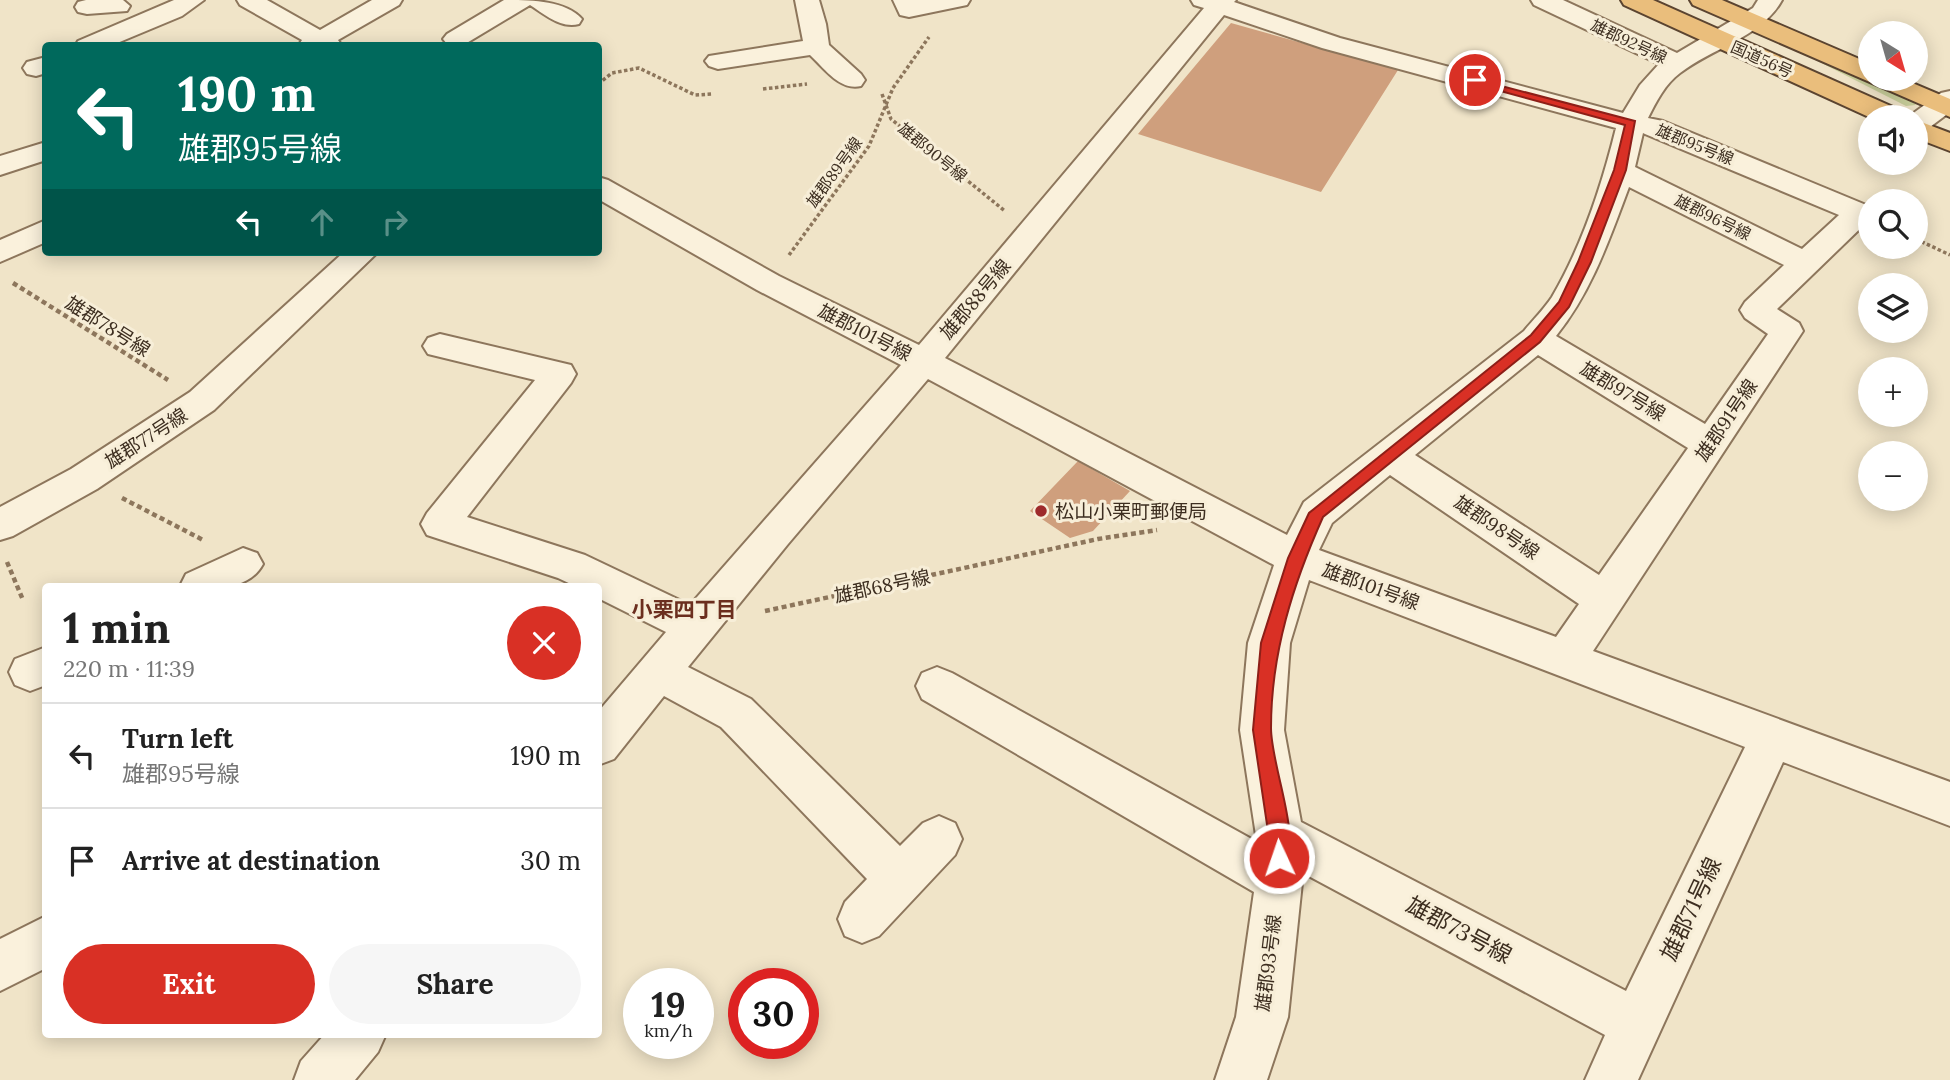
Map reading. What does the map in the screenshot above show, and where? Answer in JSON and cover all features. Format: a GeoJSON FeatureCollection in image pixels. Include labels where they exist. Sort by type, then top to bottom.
{"type":"FeatureCollection","features":[{"type":"Feature","properties":{"kind":"highway","name":"国道56号"},"geometry":{"type":"LineString","coordinates":[[1633,0],[1865,105]]}},
{"type":"Feature","properties":{"kind":"highway","name":"国道56号"},"geometry":{"type":"LineString","coordinates":[[1702,0],[1759,10],[1858,67]]}},
{"type":"Feature","properties":{"kind":"highway"},"geometry":{"type":"LineString","coordinates":[[1913,91],[1947,104]]}},
{"type":"Feature","properties":{"kind":"highway"},"geometry":{"type":"LineString","coordinates":[[1928,132],[1950,143]]}},
{"type":"Feature","properties":{"kind":"street"},"geometry":{"type":"LineString","coordinates":[[97,42],[173,11],[192,0]]}},
{"type":"Feature","properties":{"kind":"street"},"geometry":{"type":"LineString","coordinates":[[249,0],[317,42]]}},
{"type":"Feature","properties":{"kind":"street"},"geometry":{"type":"LineString","coordinates":[[321,42],[390,0]]}},
{"type":"Feature","properties":{"kind":"street"},"geometry":{"type":"LineString","coordinates":[[456,39],[521,0]]}},
{"type":"Feature","properties":{"kind":"street"},"geometry":{"type":"LineString","coordinates":[[539,0],[570,19]]}},
{"type":"Feature","properties":{"kind":"street"},"geometry":{"type":"LineString","coordinates":[[807,0],[814,24],[816,47],[852,80]]}},
{"type":"Feature","properties":{"kind":"street"},"geometry":{"type":"LineString","coordinates":[[905,0],[909,10],[958,0]]}},
{"type":"Feature","properties":{"kind":"street","name":"雄郡92号線"},"geometry":{"type":"LineString","coordinates":[[1543,0],[1677,63]]}},
{"type":"Feature","properties":{"kind":"street","name":"雄郡95号線"},"geometry":{"type":"LineString","coordinates":[[1216,2],[1331,43],[1653,127],[1858,212]]}},
{"type":"Feature","properties":{"kind":"street","name":"雄郡88号線"},"geometry":{"type":"LineString","coordinates":[[695,627],[924,361],[1216,2]]}},
{"type":"Feature","properties":{"kind":"street"},"geometry":{"type":"LineString","coordinates":[[90,42],[120,3]]}},
{"type":"Feature","properties":{"kind":"street"},"geometry":{"type":"LineString","coordinates":[[88,7],[120,3]]}},
{"type":"Feature","properties":{"kind":"street","name":"雄郡93号線"},"geometry":{"type":"LineString","coordinates":[[1241,1080],[1262,1017],[1280,858],[1262,730],[1269,643],[1296,558],[1317,513],[1536,339],[1564,304],[1585,262],[1620,170],[1631,123],[1648,91],[1677,63],[1759,10]]}},
{"type":"Feature","properties":{"kind":"street"},"geometry":{"type":"LineString","coordinates":[[718,61],[816,47]]}},
{"type":"Feature","properties":{"kind":"street"},"geometry":{"type":"LineString","coordinates":[[1928,117],[1947,104]]}},
{"type":"Feature","properties":{"kind":"street"},"geometry":{"type":"LineString","coordinates":[[0,166],[42,151]]}},
{"type":"Feature","properties":{"kind":"street","name":"雄郡96号線"},"geometry":{"type":"LineString","coordinates":[[1620,170],[1805,263]]}},
{"type":"Feature","properties":{"kind":"street","name":"雄郡101号線"},"geometry":{"type":"LineString","coordinates":[[602,188],[768,283],[924,361],[1296,558],[1950,804]]}},
{"type":"Feature","properties":{"kind":"street","name":"雄郡91号線"},"geometry":{"type":"LineString","coordinates":[[1564,658],[1787,331],[1756,310],[1858,213]]}},
{"type":"Feature","properties":{"kind":"street"},"geometry":{"type":"LineString","coordinates":[[0,252],[42,232]]}},
{"type":"Feature","properties":{"kind":"street","name":"雄郡77号線"},"geometry":{"type":"LineString","coordinates":[[84,479],[202,401],[347,256]]}},
{"type":"Feature","properties":{"kind":"street","name":"雄郡97号線"},"geometry":{"type":"LineString","coordinates":[[1536,339],[1710,444]]}},
{"type":"Feature","properties":{"kind":"street"},"geometry":{"type":"LineString","coordinates":[[440,346],[559,374],[440,524],[571,566],[695,627],[602,740]]}},
{"type":"Feature","properties":{"kind":"street","name":"雄郡98号線"},"geometry":{"type":"LineString","coordinates":[[1390,456],[1604,599]]}},
{"type":"Feature","properties":{"kind":"street"},"geometry":{"type":"LineString","coordinates":[[2,541],[84,479]]}},
{"type":"Feature","properties":{"kind":"street"},"geometry":{"type":"LineString","coordinates":[[206,583],[243,564]]}},
{"type":"Feature","properties":{"kind":"street"},"geometry":{"type":"LineString","coordinates":[[658,672],[736,713],[900,879]]}},
{"type":"Feature","properties":{"kind":"street","name":"雄郡73号線"},"geometry":{"type":"LineString","coordinates":[[937,686],[1280,858],[1637,1024]]}},
{"type":"Feature","properties":{"kind":"street","name":"雄郡71号線"},"geometry":{"type":"LineString","coordinates":[[1611,1080],[1772,737]]}},
{"type":"Feature","properties":{"kind":"street"},"geometry":{"type":"LineString","coordinates":[[862,919],[939,839]]}},
{"type":"Feature","properties":{"kind":"street"},"geometry":{"type":"LineString","coordinates":[[0,965],[42,942]]}},
{"type":"Feature","properties":{"kind":"street"},"geometry":{"type":"LineString","coordinates":[[320,1080],[357,1038]]}},
{"type":"Feature","properties":{"kind":"path","name":"雄郡89号線"},"geometry":{"type":"LineString","coordinates":[[768,283],[869,146],[887,108],[893,88],[958,0]]}},
{"type":"Feature","properties":{"kind":"path","name":"雄郡90号線"},"geometry":{"type":"LineString","coordinates":[[852,80],[883,94],[891,119],[1030,232]]}},
{"type":"Feature","properties":{"kind":"path"},"geometry":{"type":"LineString","coordinates":[[1928,245],[1950,255]]}},
{"type":"Feature","properties":{"kind":"path","name":"雄郡78号線"},"geometry":{"type":"LineString","coordinates":[[11,282],[202,401]]}},
{"type":"Feature","properties":{"kind":"path","name":"雄郡77号線"},"geometry":{"type":"LineString","coordinates":[[84,479],[197,536],[243,564]]}},
{"type":"Feature","properties":{"kind":"path","name":"雄郡68号線"},"geometry":{"type":"LineString","coordinates":[[695,627],[1098,539],[1220,520]]}},
{"type":"Feature","properties":{"kind":"path"},"geometry":{"type":"LineString","coordinates":[[2,541],[23,600]]}},
{"type":"Feature","properties":{"kind":"green space"},"geometry":{"type":"Polygon","coordinates":[[[1784,44],[1858,77],[1858,82],[1784,44]]]}},
{"type":"Feature","properties":{"kind":"green space"},"geometry":{"type":"Polygon","coordinates":[[[1876,91],[1890,91],[1916,105],[1904,105],[1876,91]]]}},
{"type":"Feature","properties":{"kind":"building"},"geometry":{"type":"Polygon","coordinates":[[[1231,23],[1398,70],[1321,192],[1138,134],[1231,23]]]}},
{"type":"Feature","properties":{"kind":"building","name":"松山小栗町郵便局"},"geometry":{"type":"Polygon","coordinates":[[[1078,461],[1130,491],[1093,531],[1070,538],[1030,511],[1078,461]]]}},
{"type":"Feature","properties":{"kind":"place","name":"松山小栗町郵便局"},"geometry":{"type":"Point","coordinates":[1041,511]}},
{"type":"Feature","properties":{"kind":"district","name":"小栗四丁目"},"geometry":{"type":"Point","coordinates":[684,610]}},
{"type":"Feature","properties":{"kind":"route"},"geometry":{"type":"LineString","coordinates":[[1279,858],[1280,836],[1262,730],[1269,643],[1296,558],[1317,513],[1536,339],[1564,304],[1585,262],[1620,170],[1631,123],[1597,116],[1475,80]]}}]}
